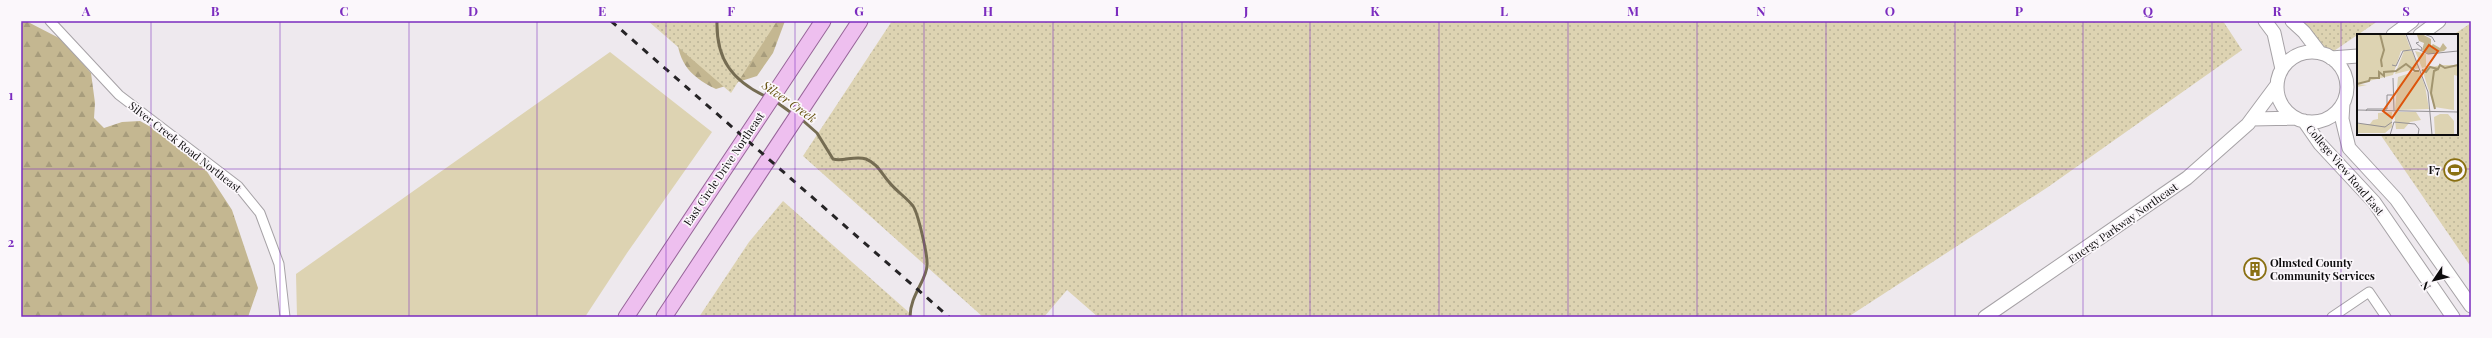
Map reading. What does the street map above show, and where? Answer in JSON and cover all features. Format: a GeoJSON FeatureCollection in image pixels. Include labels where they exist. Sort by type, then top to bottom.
{"type":"FeatureCollection","features":[{"type":"Feature","properties":{"kind":"main road","name":"East Circle Drive Northeast"},"geometry":{"type":"LineString","coordinates":[[626,317],[823,21]]}},
{"type":"Feature","properties":{"kind":"main road"},"geometry":{"type":"LineString","coordinates":[[664,317],[786,135],[860,21]]}},
{"type":"Feature","properties":{"kind":"main road"},"geometry":{"type":"LineString","coordinates":[[2266,21],[2274,33],[2282,69]]}},
{"type":"Feature","properties":{"kind":"main road"},"geometry":{"type":"LineString","coordinates":[[2292,21],[2344,74],[2344,98]]}},
{"type":"Feature","properties":{"kind":"main road"},"geometry":{"type":"LineString","coordinates":[[2394,34],[2412,21]]}},
{"type":"Feature","properties":{"kind":"main road"},"geometry":{"type":"LineString","coordinates":[[2421,34],[2438,21]]}},
{"type":"Feature","properties":{"kind":"main road"},"geometry":{"type":"LineString","coordinates":[[2299,120],[2285,109],[2279,98],[2277,85],[2282,69],[2289,61],[2298,55],[2357,56]]}},
{"type":"Feature","properties":{"kind":"main road","name":"Energy Parkway Northeast"},"geometry":{"type":"LineString","coordinates":[[1985,317],[2187,178],[2252,119],[2277,85]]}},
{"type":"Feature","properties":{"kind":"main road"},"geometry":{"type":"LineString","coordinates":[[2252,119],[2299,120],[2312,122],[2327,119],[2339,109],[2344,98],[2357,85]]}},
{"type":"Feature","properties":{"kind":"main road","name":"College View Road East"},"geometry":{"type":"LineString","coordinates":[[2344,98],[2342,119],[2349,148],[2396,199],[2471,306]]}},
{"type":"Feature","properties":{"kind":"main road","name":"College View Road East"},"geometry":{"type":"LineString","coordinates":[[2299,120],[2374,202],[2453,317]]}},
{"type":"Feature","properties":{"kind":"street","name":"Silver Creek Road Northeast"},"geometry":{"type":"LineString","coordinates":[[50,21],[119,95],[238,186],[260,213],[279,264],[285,317]]}},
{"type":"Feature","properties":{"kind":"street"},"geometry":{"type":"LineString","coordinates":[[2332,317],[2369,292],[2386,317]]}},
{"type":"Feature","properties":{"kind":"shaded area"},"geometry":{"type":"Polygon","coordinates":[[[648,21],[777,21],[731,93],[648,21]]]}},
{"type":"Feature","properties":{"kind":"shaded area"},"geometry":{"type":"Polygon","coordinates":[[[892,21],[2223,21],[2242,50],[2048,187],[1848,317],[1098,317],[1067,290],[1044,317],[983,317],[803,156],[892,21]]]}},
{"type":"Feature","properties":{"kind":"shaded area"},"geometry":{"type":"Polygon","coordinates":[[[2301,21],[2378,21],[2357,34],[2325,57],[2301,21]]]}},
{"type":"Feature","properties":{"kind":"shaded area"},"geometry":{"type":"Polygon","coordinates":[[[2471,23],[2471,267],[2381,135],[2458,135],[2458,34],[2454,34],[2471,23]]]}},
{"type":"Feature","properties":{"kind":"shaded area"},"geometry":{"type":"Polygon","coordinates":[[[610,52],[712,132],[627,253],[585,317],[297,317],[296,274],[610,52]]]}},
{"type":"Feature","properties":{"kind":"shaded area"},"geometry":{"type":"Polygon","coordinates":[[[783,201],[914,317],[699,317],[749,242],[783,201]]]}},
{"type":"Feature","properties":{"kind":"green space"},"geometry":{"type":"Polygon","coordinates":[[[21,21],[26,21],[61,39],[91,73],[95,103],[94,118],[104,128],[122,122],[140,121],[160,132],[204,167],[232,210],[258,288],[248,317],[21,317],[21,21]]]}},
{"type":"Feature","properties":{"kind":"green space"},"geometry":{"type":"Polygon","coordinates":[[[677,21],[785,21],[773,53],[757,76],[716,89],[696,77],[684,62],[680,54],[678,44],[677,21]]]}},
{"type":"Feature","properties":{"kind":"waterway","name":"Silver Creek"},"geometry":{"type":"LineString","coordinates":[[717,21],[719,47],[728,67],[744,84],[767,97]]}},
{"type":"Feature","properties":{"kind":"waterway","name":"Silver Creek"},"geometry":{"type":"LineString","coordinates":[[775,101],[793,114]]}},
{"type":"Feature","properties":{"kind":"waterway","name":"Silver Creek"},"geometry":{"type":"LineString","coordinates":[[800,118],[817,133],[833,159],[841,160],[862,158],[870,161],[913,206],[922,235],[927,265],[926,271],[915,295],[910,317]]}},
{"type":"Feature","properties":{"kind":"railway"},"geometry":{"type":"LineString","coordinates":[[611,21],[949,317]]}},
{"type":"Feature","properties":{"kind":"place","name":"F7"},"geometry":{"type":"Point","coordinates":[2455,170]}},
{"type":"Feature","properties":{"kind":"place","name":"Olmsted County Community Services"},"geometry":{"type":"Point","coordinates":[2255,269]}}]}
